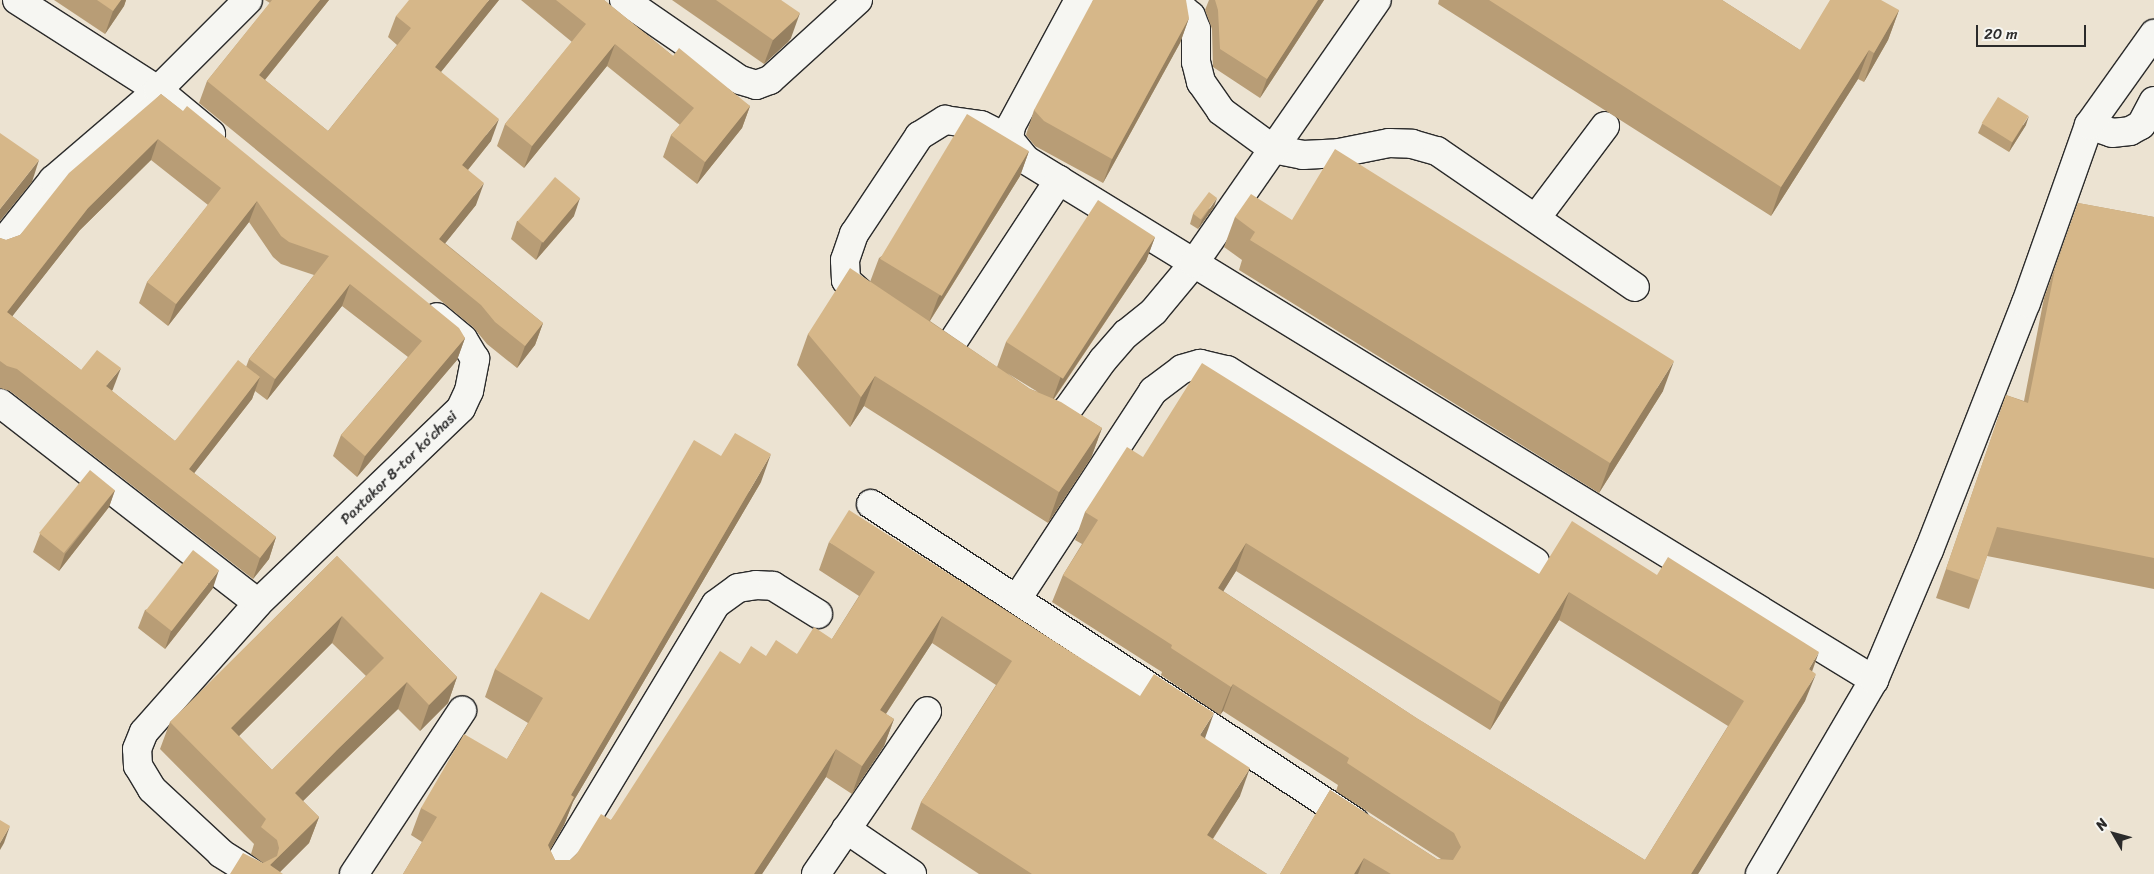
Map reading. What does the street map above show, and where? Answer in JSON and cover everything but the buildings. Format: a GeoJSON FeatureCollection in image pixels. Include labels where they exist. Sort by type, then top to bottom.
{"type":"FeatureCollection","features":[{"type":"Feature","properties":{"kind":"street"},"geometry":{"type":"LineString","coordinates":[[17,0],[158,90],[234,152]]}},
{"type":"Feature","properties":{"kind":"street"},"geometry":{"type":"LineString","coordinates":[[0,246],[53,180],[158,90],[248,0]]}},
{"type":"Feature","properties":{"kind":"street"},"geometry":{"type":"LineString","coordinates":[[624,0],[740,80],[756,85],[770,80],[858,0]]}},
{"type":"Feature","properties":{"kind":"street"},"geometry":{"type":"LineString","coordinates":[[1009,139],[1011,126],[1079,0]]}},
{"type":"Feature","properties":{"kind":"street"},"geometry":{"type":"LineString","coordinates":[[1172,0],[1191,16],[1196,30],[1196,62],[1201,82],[1220,112],[1273,149],[1303,155],[1339,153],[1389,143],[1412,144],[1437,151],[1462,166],[1635,287]]}},
{"type":"Feature","properties":{"kind":"street"},"geometry":{"type":"LineString","coordinates":[[1011,395],[1050,417],[1061,415],[1120,340],[1154,311],[1194,263],[1377,0]]}},
{"type":"Feature","properties":{"kind":"street"},"geometry":{"type":"LineString","coordinates":[[1760,874],[1874,680],[1929,550],[2022,312],[2089,124],[2154,34]]}},
{"type":"Feature","properties":{"kind":"street"},"geometry":{"type":"LineString","coordinates":[[2089,124],[2112,133],[2130,131],[2141,124],[2154,101]]}},
{"type":"Feature","properties":{"kind":"street"},"geometry":{"type":"LineString","coordinates":[[890,315],[858,294],[846,280],[845,260],[854,234],[913,144],[932,125],[945,120],[981,125],[1009,139],[1026,160],[1874,680]]}},
{"type":"Feature","properties":{"kind":"street"},"geometry":{"type":"LineString","coordinates":[[1536,218],[1605,126]]}},
{"type":"Feature","properties":{"kind":"street"},"geometry":{"type":"LineString","coordinates":[[946,352],[1059,180]]}},
{"type":"Feature","properties":{"kind":"street","name":"Paxtakor 8-tor koʻchasi"},"geometry":{"type":"LineString","coordinates":[[254,874],[221,853],[152,789],[138,766],[137,749],[144,732],[258,603],[462,408],[469,391],[475,359],[463,339],[417,301]]}},
{"type":"Feature","properties":{"kind":"street"},"geometry":{"type":"LineString","coordinates":[[922,336],[970,368]]}},
{"type":"Feature","properties":{"kind":"street"},"geometry":{"type":"LineString","coordinates":[[1017,599],[1153,391],[1182,369],[1200,364],[1227,370],[1535,562]]}},
{"type":"Feature","properties":{"kind":"street"},"geometry":{"type":"LineString","coordinates":[[0,403],[258,603]]}},
{"type":"Feature","properties":{"kind":"street"},"geometry":{"type":"LineString","coordinates":[[872,504],[1378,836]]}},
{"type":"Feature","properties":{"kind":"street"},"geometry":{"type":"LineString","coordinates":[[553,874],[716,604],[738,588],[756,584],[773,586],[818,614]]}},
{"type":"Feature","properties":{"kind":"street"},"geometry":{"type":"LineString","coordinates":[[816,874],[927,711]]}},
{"type":"Feature","properties":{"kind":"street"},"geometry":{"type":"LineString","coordinates":[[354,874],[462,712]]}},
{"type":"Feature","properties":{"kind":"street"},"geometry":{"type":"LineString","coordinates":[[846,829],[912,874]]}}]}
